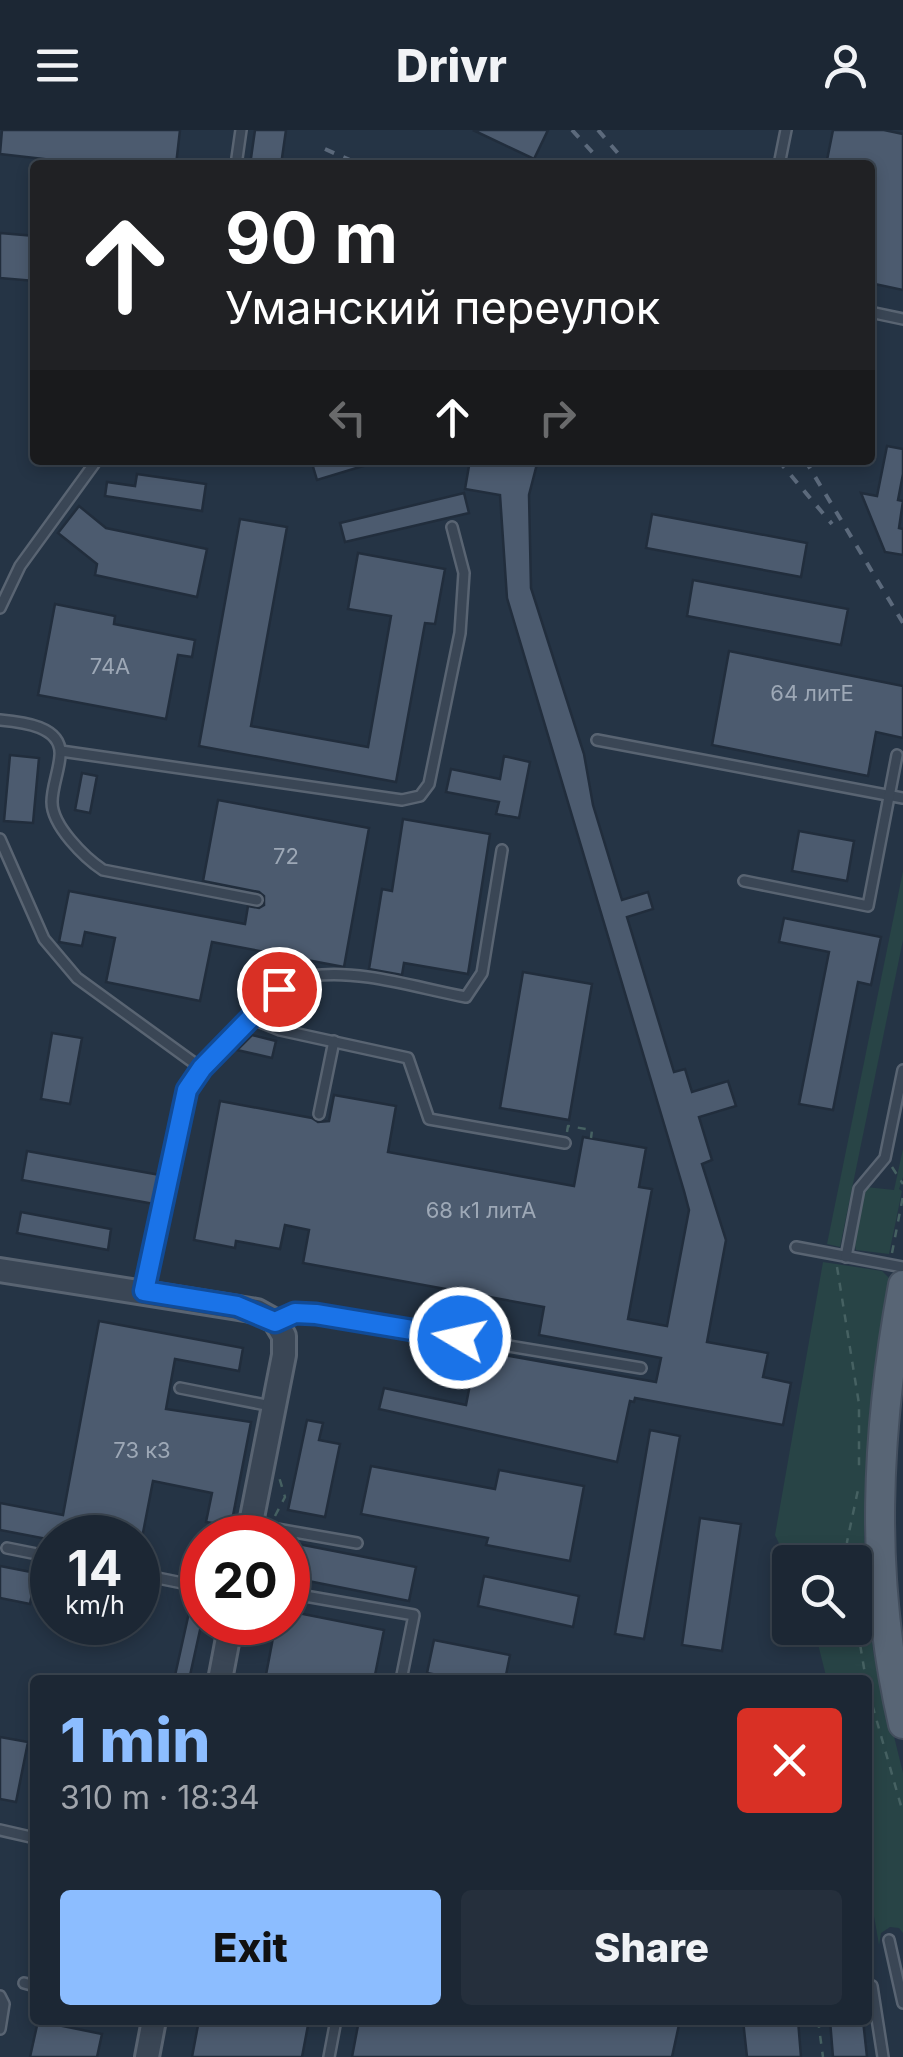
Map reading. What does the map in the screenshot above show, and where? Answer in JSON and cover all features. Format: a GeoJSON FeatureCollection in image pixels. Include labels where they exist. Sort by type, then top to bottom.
{"type":"FeatureCollection","features":[{"type":"Feature","properties":{"kind":"main road"},"geometry":{"type":"LineString","coordinates":[[896,1275],[879,1501],[886,1639],[903,1724]]}},
{"type":"Feature","properties":{"kind":"street"},"geometry":{"type":"LineString","coordinates":[[0,1270],[237,1306],[275,1322],[284,1336],[284,1355],[258,1515]]}},
{"type":"Feature","properties":{"kind":"street"},"geometry":{"type":"LineString","coordinates":[[221,1675],[227,1645]]}},
{"type":"Feature","properties":{"kind":"street"},"geometry":{"type":"LineString","coordinates":[[147,2057],[153,2025]]}},
{"type":"Feature","properties":{"kind":"lane"},"geometry":{"type":"LineString","coordinates":[[237,160],[241,130]]}},
{"type":"Feature","properties":{"kind":"lane"},"geometry":{"type":"LineString","coordinates":[[780,160],[786,130]]}},
{"type":"Feature","properties":{"kind":"lane"},"geometry":{"type":"LineString","coordinates":[[875,313],[903,319]]}},
{"type":"Feature","properties":{"kind":"lane"},"geometry":{"type":"LineString","coordinates":[[0,608],[20,566],[93,465]]}},
{"type":"Feature","properties":{"kind":"lane"},"geometry":{"type":"LineString","coordinates":[[61,751],[402,800],[420,796],[429,784],[460,634],[464,573],[452,527]]}},
{"type":"Feature","properties":{"kind":"lane"},"geometry":{"type":"LineString","coordinates":[[0,720],[22,722],[44,730],[58,741],[61,751],[52,803],[55,818],[103,870],[258,900]]}},
{"type":"Feature","properties":{"kind":"lane"},"geometry":{"type":"LineString","coordinates":[[597,740],[903,798]]}},
{"type":"Feature","properties":{"kind":"lane"},"geometry":{"type":"LineString","coordinates":[[744,881],[868,906],[897,755]]}},
{"type":"Feature","properties":{"kind":"lane"},"geometry":{"type":"LineString","coordinates":[[0,840],[44,940],[77,978],[202,1068]]}},
{"type":"Feature","properties":{"kind":"lane"},"geometry":{"type":"LineString","coordinates":[[144,1291],[187,1090],[202,1068],[279,989],[309,976],[354,976],[466,997],[482,973],[502,850]]}},
{"type":"Feature","properties":{"kind":"lane"},"geometry":{"type":"LineString","coordinates":[[248,1017],[280,1030],[408,1058],[428,1119],[565,1144]]}},
{"type":"Feature","properties":{"kind":"lane"},"geometry":{"type":"LineString","coordinates":[[319,1114],[334,1041]]}},
{"type":"Feature","properties":{"kind":"lane"},"geometry":{"type":"LineString","coordinates":[[842,1256],[859,1189],[885,1158],[903,1070]]}},
{"type":"Feature","properties":{"kind":"lane"},"geometry":{"type":"LineString","coordinates":[[796,1247],[842,1256],[896,1275],[903,1268]]}},
{"type":"Feature","properties":{"kind":"lane"},"geometry":{"type":"LineString","coordinates":[[275,1322],[295,1313],[316,1314],[640,1368]]}},
{"type":"Feature","properties":{"kind":"lane"},"geometry":{"type":"LineString","coordinates":[[180,1388],[274,1406]]}},
{"type":"Feature","properties":{"kind":"lane"},"geometry":{"type":"LineString","coordinates":[[310,1537],[357,1543]]}},
{"type":"Feature","properties":{"kind":"lane"},"geometry":{"type":"LineString","coordinates":[[7,1548],[30,1553]]}},
{"type":"Feature","properties":{"kind":"lane"},"geometry":{"type":"LineString","coordinates":[[310,1597],[414,1616],[403,1675]]}},
{"type":"Feature","properties":{"kind":"lane"},"geometry":{"type":"LineString","coordinates":[[0,1830],[30,1837]]}},
{"type":"Feature","properties":{"kind":"lane"},"geometry":{"type":"LineString","coordinates":[[889,1940],[903,2003]]}},
{"type":"Feature","properties":{"kind":"lane"},"geometry":{"type":"LineString","coordinates":[[872,1986],[883,2057]]}},
{"type":"Feature","properties":{"kind":"lane"},"geometry":{"type":"LineString","coordinates":[[0,1996],[4,2004],[0,2030]]}},
{"type":"Feature","properties":{"kind":"lane"},"geometry":{"type":"LineString","coordinates":[[329,2057],[335,2025]]}},
{"type":"Feature","properties":{"kind":"path"},"geometry":{"type":"LineString","coordinates":[[565,1144],[568,1126],[592,1130],[591,1138]]}},
{"type":"Feature","properties":{"kind":"path"},"geometry":{"type":"LineString","coordinates":[[885,1158],[903,1184]]}},
{"type":"Feature","properties":{"kind":"path"},"geometry":{"type":"LineString","coordinates":[[896,1275],[903,1196]]}},
{"type":"Feature","properties":{"kind":"path"},"geometry":{"type":"LineString","coordinates":[[842,1256],[837,1275],[846,1307],[859,1404],[859,1483],[847,1545]]}},
{"type":"Feature","properties":{"kind":"path"},"geometry":{"type":"LineString","coordinates":[[271,1515],[287,1498],[276,1466]]}},
{"type":"Feature","properties":{"kind":"path"},"geometry":{"type":"LineString","coordinates":[[860,1645],[865,1675]]}},
{"type":"Feature","properties":{"kind":"path"},"geometry":{"type":"LineString","coordinates":[[872,1704],[903,1813]]}},
{"type":"Feature","properties":{"kind":"path"},"geometry":{"type":"LineString","coordinates":[[819,2025],[823,2057]]}},
{"type":"Feature","properties":{"kind":"green space"},"geometry":{"type":"Polygon","coordinates":[[[903,871],[903,940],[840,1247],[827,1244],[903,871]]]}},
{"type":"Feature","properties":{"kind":"green space"},"geometry":{"type":"Polygon","coordinates":[[[903,1149],[899,1189],[902,1191],[889,1254],[856,1250],[854,1242],[864,1191],[866,1187],[894,1190],[903,1149]]]}},
{"type":"Feature","properties":{"kind":"green space"},"geometry":{"type":"Polygon","coordinates":[[[823,1262],[882,1271],[890,1279],[870,1406],[865,1545],[780,1545],[775,1535],[823,1262]]]}},
{"type":"Feature","properties":{"kind":"green space"},"geometry":{"type":"Polygon","coordinates":[[[872,1638],[903,1773],[903,1933],[890,1927],[881,1933],[879,1945],[872,1904],[872,1675],[826,1675],[818,1645],[872,1645],[872,1638]]]}},
{"type":"Feature","properties":{"kind":"building"},"geometry":{"type":"Polygon","coordinates":[[[2,130],[180,130],[177,160],[52,160],[0,154],[2,130]]]}},
{"type":"Feature","properties":{"kind":"building"},"geometry":{"type":"Polygon","coordinates":[[[255,130],[286,130],[282,160],[251,160],[255,130]]]}},
{"type":"Feature","properties":{"kind":"building"},"geometry":{"type":"Polygon","coordinates":[[[473,130],[548,130],[534,159],[473,130]]]}},
{"type":"Feature","properties":{"kind":"building"},"geometry":{"type":"Polygon","coordinates":[[[833,130],[903,134],[903,290],[875,284],[875,160],[827,160],[833,130]]]}},
{"type":"Feature","properties":{"kind":"building"},"geometry":{"type":"Polygon","coordinates":[[[0,233],[30,236],[30,281],[0,278],[0,233]]]}},
{"type":"Feature","properties":{"kind":"building"},"geometry":{"type":"Polygon","coordinates":[[[887,446],[903,449],[898,500],[903,501],[899,528],[903,529],[903,555],[885,552],[861,493],[877,496],[887,446]]]}},
{"type":"Feature","properties":{"kind":"building"},"geometry":{"type":"Polygon","coordinates":[[[312,465],[366,465],[317,480],[312,465]]]}},
{"type":"Feature","properties":{"kind":"building"},"geometry":{"type":"Polygon","coordinates":[[[469,465],[537,465],[529,495],[531,588],[584,754],[593,805],[622,900],[648,892],[653,909],[627,917],[674,1072],[685,1069],[692,1092],[728,1081],[736,1106],[699,1117],[712,1160],[702,1164],[726,1240],[707,1342],[768,1353],[763,1377],[791,1383],[783,1425],[635,1398],[630,1401],[617,1462],[379,1409],[384,1388],[466,1405],[472,1374],[459,1371],[464,1348],[656,1382],[661,1358],[539,1335],[544,1307],[303,1263],[309,1230],[285,1225],[280,1249],[236,1241],[235,1248],[194,1240],[220,1101],[318,1122],[329,1121],[334,1095],[396,1106],[388,1152],[574,1186],[583,1137],[646,1148],[639,1187],[652,1189],[628,1319],[667,1326],[689,1210],[507,598],[500,495],[465,489],[469,465]]]}},
{"type":"Feature","properties":{"kind":"building"},"geometry":{"type":"Polygon","coordinates":[[[137,474],[206,484],[202,511],[105,496],[107,482],[135,486],[137,474]]]}},
{"type":"Feature","properties":{"kind":"building"},"geometry":{"type":"Polygon","coordinates":[[[464,493],[469,513],[345,542],[340,523],[464,493]]]}},
{"type":"Feature","properties":{"kind":"building"},"geometry":{"type":"Polygon","coordinates":[[[79,506],[106,528],[207,549],[197,597],[95,575],[97,564],[58,533],[79,506]]]}},
{"type":"Feature","properties":{"kind":"building"},"geometry":{"type":"Polygon","coordinates":[[[652,514],[807,543],[801,577],[646,548],[652,514]]]}},
{"type":"Feature","properties":{"kind":"building"},"geometry":{"type":"Polygon","coordinates":[[[240,519],[287,527],[251,726],[368,747],[391,616],[348,609],[358,553],[445,569],[435,624],[425,623],[396,782],[199,746],[240,519]]]}},
{"type":"Feature","properties":{"kind":"building"},"geometry":{"type":"Polygon","coordinates":[[[693,580],[848,609],[841,645],[687,616],[693,580]]]}},
{"type":"Feature","properties":{"kind":"building"},"geometry":{"type":"Polygon","coordinates":[[[55,604],[115,616],[114,624],[195,640],[192,657],[178,655],[166,719],[38,695],[55,604]]]}},
{"type":"Feature","properties":{"kind":"building"},"geometry":{"type":"Polygon","coordinates":[[[729,651],[903,686],[903,738],[876,732],[868,776],[712,745],[729,651]]]}},
{"type":"Feature","properties":{"kind":"building"},"geometry":{"type":"Polygon","coordinates":[[[10,755],[39,758],[33,823],[4,821],[10,755]]]}},
{"type":"Feature","properties":{"kind":"building"},"geometry":{"type":"Polygon","coordinates":[[[504,756],[530,762],[519,818],[496,814],[499,802],[446,792],[451,769],[500,779],[504,756]]]}},
{"type":"Feature","properties":{"kind":"building"},"geometry":{"type":"Polygon","coordinates":[[[82,773],[97,776],[90,813],[75,810],[82,773]]]}},
{"type":"Feature","properties":{"kind":"building"},"geometry":{"type":"Polygon","coordinates":[[[218,800],[369,828],[344,967],[212,942],[200,1001],[106,982],[115,938],[85,932],[82,946],[59,942],[69,891],[245,924],[248,906],[264,905],[264,896],[259,892],[203,881],[218,800]]]}},
{"type":"Feature","properties":{"kind":"building"},"geometry":{"type":"Polygon","coordinates":[[[403,819],[490,834],[468,974],[404,963],[402,975],[369,969],[382,889],[392,891],[403,819]]]}},
{"type":"Feature","properties":{"kind":"building"},"geometry":{"type":"Polygon","coordinates":[[[799,831],[854,841],[847,881],[792,871],[799,831]]]}},
{"type":"Feature","properties":{"kind":"building"},"geometry":{"type":"Polygon","coordinates":[[[784,918],[881,937],[871,985],[858,982],[833,1110],[799,1104],[829,952],[779,942],[784,918]]]}},
{"type":"Feature","properties":{"kind":"building"},"geometry":{"type":"Polygon","coordinates":[[[523,972],[592,984],[569,1120],[500,1108],[523,972]]]}},
{"type":"Feature","properties":{"kind":"building"},"geometry":{"type":"Polygon","coordinates":[[[52,1033],[82,1038],[70,1104],[41,1099],[52,1033]]]}},
{"type":"Feature","properties":{"kind":"building"},"geometry":{"type":"Polygon","coordinates":[[[252,1035],[276,1041],[272,1058],[237,1050],[252,1035]]]}},
{"type":"Feature","properties":{"kind":"building"},"geometry":{"type":"Polygon","coordinates":[[[27,1151],[160,1175],[154,1204],[22,1180],[27,1151]]]}},
{"type":"Feature","properties":{"kind":"building"},"geometry":{"type":"Polygon","coordinates":[[[21,1212],[111,1229],[108,1250],[17,1233],[21,1212]]]}},
{"type":"Feature","properties":{"kind":"building"},"geometry":{"type":"Polygon","coordinates":[[[99,1321],[243,1348],[239,1371],[175,1359],[166,1409],[251,1422],[233,1515],[207,1515],[212,1493],[153,1481],[146,1515],[63,1515],[99,1321]]]}},
{"type":"Feature","properties":{"kind":"building"},"geometry":{"type":"Polygon","coordinates":[[[307,1420],[323,1423],[319,1440],[340,1444],[325,1517],[288,1510],[307,1420]]]}},
{"type":"Feature","properties":{"kind":"building"},"geometry":{"type":"Polygon","coordinates":[[[650,1430],[680,1436],[644,1639],[615,1634],[650,1430]]]}},
{"type":"Feature","properties":{"kind":"building"},"geometry":{"type":"Polygon","coordinates":[[[371,1466],[495,1489],[499,1470],[584,1486],[570,1561],[486,1545],[488,1538],[361,1514],[371,1466]]]}},
{"type":"Feature","properties":{"kind":"building"},"geometry":{"type":"Polygon","coordinates":[[[0,1503],[63,1515],[30,1515],[30,1536],[0,1530],[0,1503]]]}},
{"type":"Feature","properties":{"kind":"building"},"geometry":{"type":"Polygon","coordinates":[[[700,1518],[741,1524],[722,1651],[682,1645],[700,1518]]]}},
{"type":"Feature","properties":{"kind":"building"},"geometry":{"type":"Polygon","coordinates":[[[310,1546],[416,1567],[409,1601],[310,1581],[310,1546]]]}},
{"type":"Feature","properties":{"kind":"building"},"geometry":{"type":"Polygon","coordinates":[[[0,1566],[30,1572],[30,1604],[0,1598],[0,1566]]]}},
{"type":"Feature","properties":{"kind":"building"},"geometry":{"type":"Polygon","coordinates":[[[484,1576],[579,1596],[573,1627],[478,1606],[484,1576]]]}},
{"type":"Feature","properties":{"kind":"building"},"geometry":{"type":"Polygon","coordinates":[[[310,1615],[384,1630],[375,1675],[266,1675],[272,1645],[310,1645],[310,1615]]]}},
{"type":"Feature","properties":{"kind":"building"},"geometry":{"type":"Polygon","coordinates":[[[434,1640],[510,1655],[506,1675],[427,1673],[434,1640]]]}},
{"type":"Feature","properties":{"kind":"building"},"geometry":{"type":"Polygon","coordinates":[[[182,1645],[197,1645],[190,1675],[175,1675],[182,1645]]]}},
{"type":"Feature","properties":{"kind":"building"},"geometry":{"type":"Polygon","coordinates":[[[0,1737],[28,1742],[16,1802],[0,1799],[0,1737]]]}},
{"type":"Feature","properties":{"kind":"building"},"geometry":{"type":"Polygon","coordinates":[[[37,2025],[102,2034],[97,2057],[30,2057],[37,2025]]]}},
{"type":"Feature","properties":{"kind":"building"},"geometry":{"type":"Polygon","coordinates":[[[198,2025],[308,2025],[302,2057],[192,2057],[198,2025]]]}},
{"type":"Feature","properties":{"kind":"building"},"geometry":{"type":"Polygon","coordinates":[[[358,2025],[679,2025],[672,2057],[352,2057],[358,2025]]]}},
{"type":"Feature","properties":{"kind":"building"},"geometry":{"type":"Polygon","coordinates":[[[744,2025],[798,2025],[801,2057],[747,2057],[744,2025]]]}},
{"type":"Feature","properties":{"kind":"building"},"geometry":{"type":"Polygon","coordinates":[[[830,2025],[864,2025],[867,2057],[833,2057],[830,2025]]]}},
{"type":"Feature","properties":{"kind":"railway"},"geometry":{"type":"LineString","coordinates":[[572,130],[599,160]]}},
{"type":"Feature","properties":{"kind":"railway"},"geometry":{"type":"LineString","coordinates":[[598,130],[624,160]]}},
{"type":"Feature","properties":{"kind":"railway"},"geometry":{"type":"LineString","coordinates":[[325,149],[350,160]]}},
{"type":"Feature","properties":{"kind":"railway"},"geometry":{"type":"LineString","coordinates":[[782,465],[832,524]]}},
{"type":"Feature","properties":{"kind":"railway"},"geometry":{"type":"LineString","coordinates":[[808,465],[903,623]]}},
{"type":"Feature","properties":{"kind":"route"},"geometry":{"type":"LineString","coordinates":[[279,989],[248,1017],[187,1090],[144,1291],[237,1306],[275,1322],[295,1313],[316,1314],[460,1338]]}}]}
